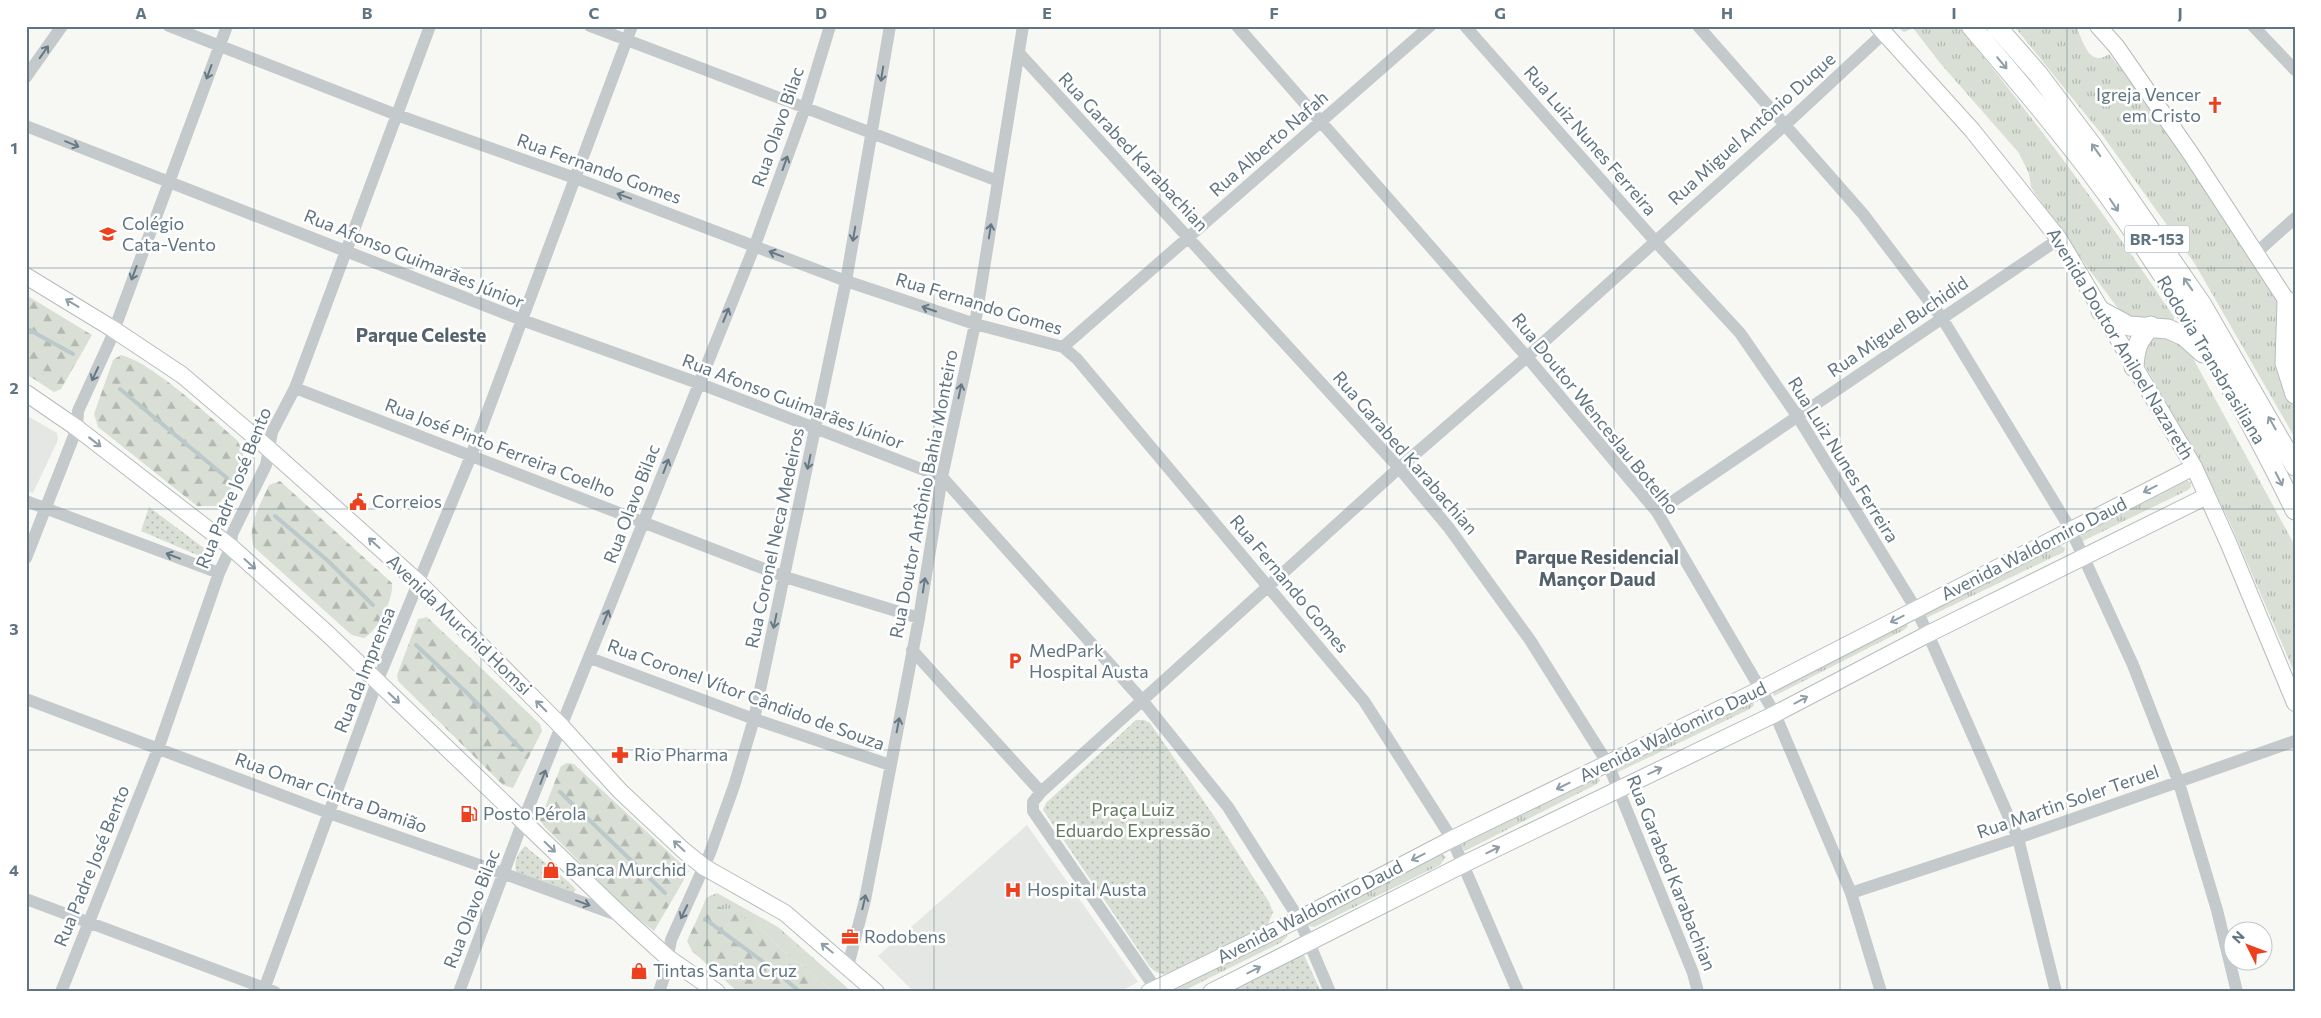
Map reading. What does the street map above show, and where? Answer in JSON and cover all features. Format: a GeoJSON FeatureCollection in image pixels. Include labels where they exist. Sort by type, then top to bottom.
{"type":"FeatureCollection","features":[{"type":"Feature","properties":{"kind":"highway","name":"Rodovia Transbrasiliana"},"geometry":{"type":"LineString","coordinates":[[1971,26],[2022,86],[2105,191],[2182,306],[2250,423],[2295,510]]}},
{"type":"Feature","properties":{"kind":"highway","name":"Rodovia Transbrasiliana"},"geometry":{"type":"LineString","coordinates":[[1996,26],[2038,74],[2092,144],[2202,304],[2274,426],[2295,466]]}},
{"type":"Feature","properties":{"kind":"highway"},"geometry":{"type":"LineString","coordinates":[[2291,308],[2291,364],[2295,394]]}},
{"type":"Feature","properties":{"kind":"highway"},"geometry":{"type":"LineString","coordinates":[[2101,311],[2129,326],[2151,326],[2168,329],[2184,336],[2196,349],[2213,360]]}},
{"type":"Feature","properties":{"kind":"highway"},"geometry":{"type":"LineString","coordinates":[[2134,367],[2134,355],[2140,338],[2151,326]]}},
{"type":"Feature","properties":{"kind":"main road"},"geometry":{"type":"LineString","coordinates":[[2098,26],[2116,46],[2186,146],[2291,308]]}},
{"type":"Feature","properties":{"kind":"main road","name":"Avenida Doutor Aniloel Nazareth"},"geometry":{"type":"LineString","coordinates":[[1881,30],[1972,130],[2059,239],[2194,467],[2228,542],[2295,703]]}},
{"type":"Feature","properties":{"kind":"main road","name":"Avenida Murchid Homsi"},"geometry":{"type":"LineString","coordinates":[[26,276],[113,329],[182,376],[269,449],[419,583],[562,727],[620,791],[704,867],[785,914],[848,966],[876,992]]}},
{"type":"Feature","properties":{"kind":"main road"},"geometry":{"type":"LineString","coordinates":[[26,393],[77,428],[232,547],[329,634],[624,918],[667,957],[716,992]]}},
{"type":"Feature","properties":{"kind":"main road","name":"Avenida Waldomiro Daud"},"geometry":{"type":"LineString","coordinates":[[1154,991],[1299,919],[1452,839],[1761,689],[2194,467]]}},
{"type":"Feature","properties":{"kind":"main road","name":"Avenida Waldomiro Daud"},"geometry":{"type":"LineString","coordinates":[[1211,992],[1464,864],[1775,714],[1928,634],[2207,496]]}},
{"type":"Feature","properties":{"kind":"street"},"geometry":{"type":"LineString","coordinates":[[26,77],[62,26]]}},
{"type":"Feature","properties":{"kind":"street","name":"Rua Fernando Gomes"},"geometry":{"type":"LineString","coordinates":[[169,26],[397,115],[575,178],[846,281],[975,324],[1063,347],[1077,359],[1364,701],[1452,839],[1518,992]]}},
{"type":"Feature","properties":{"kind":"street"},"geometry":{"type":"LineString","coordinates":[[26,558],[44,508],[77,428],[78,411],[110,340],[227,26]]}},
{"type":"Feature","properties":{"kind":"street","name":"Rua Padre José Bento"},"geometry":{"type":"LineString","coordinates":[[61,992],[158,749],[219,573],[232,547],[232,534],[266,465],[272,432],[295,388],[430,26]]}},
{"type":"Feature","properties":{"kind":"street"},"geometry":{"type":"LineString","coordinates":[[590,26],[998,181]]}},
{"type":"Feature","properties":{"kind":"street","name":"Rua da Imprensa"},"geometry":{"type":"LineString","coordinates":[[267,991],[377,682],[472,456],[632,26]]}},
{"type":"Feature","properties":{"kind":"street","name":"Rua Olavo Bilac"},"geometry":{"type":"LineString","coordinates":[[459,992],[505,874],[523,821],[590,658],[754,245],[805,108],[830,26]]}},
{"type":"Feature","properties":{"kind":"street","name":"Rua Coronel Neca Medeiros"},"geometry":{"type":"LineString","coordinates":[[659,992],[664,977],[670,940],[701,878],[734,786],[754,719],[846,281],[890,26]]}},
{"type":"Feature","properties":{"kind":"street","name":"Rua Doutor Antônio Bahia Monteiro"},"geometry":{"type":"LineString","coordinates":[[848,966],[865,900],[918,618],[942,477],[975,324],[1024,26]]}},
{"type":"Feature","properties":{"kind":"street","name":"Rua Doutor Wenceslau Botelho"},"geometry":{"type":"LineString","coordinates":[[1237,26],[1527,356],[1657,512],[1775,714],[1851,893],[1881,992]]}},
{"type":"Feature","properties":{"kind":"street","name":"Rua Alberto Nafah"},"geometry":{"type":"LineString","coordinates":[[1063,347],[1430,26]]}},
{"type":"Feature","properties":{"kind":"street","name":"Rua Luiz Nunes Ferreira"},"geometry":{"type":"LineString","coordinates":[[1465,26],[1655,241],[1740,333],[1798,417],[1916,609],[2018,838],[2056,992]]}},
{"type":"Feature","properties":{"kind":"street"},"geometry":{"type":"LineString","coordinates":[[1698,26],[1863,214],[1942,318],[2071,530],[2133,665],[2179,783],[2217,910],[2237,992]]}},
{"type":"Feature","properties":{"kind":"street"},"geometry":{"type":"LineString","coordinates":[[2253,26],[2295,70]]}},
{"type":"Feature","properties":{"kind":"street","name":"Rua Miguel Antônio Duque"},"geometry":{"type":"LineString","coordinates":[[1041,792],[1269,588],[1399,468],[1786,124],[1881,30]]}},
{"type":"Feature","properties":{"kind":"street","name":"Rua Garabed Karabachian"},"geometry":{"type":"LineString","coordinates":[[1019,53],[1399,468],[1449,528],[1530,640],[1608,764],[1620,788],[1693,973],[1698,992]]}},
{"type":"Feature","properties":{"kind":"street","name":"Rua Afonso Guimarães Júnior"},"geometry":{"type":"LineString","coordinates":[[26,126],[522,320],[698,383],[942,477],[1142,700],[1228,807],[1299,919],[1330,992]]}},
{"type":"Feature","properties":{"kind":"street"},"geometry":{"type":"LineString","coordinates":[[2256,253],[2295,218]]}},
{"type":"Feature","properties":{"kind":"street","name":"Rua Miguel Buchidid"},"geometry":{"type":"LineString","coordinates":[[1657,512],[2059,239]]}},
{"type":"Feature","properties":{"kind":"street","name":"Rua José Pinto Ferreira Coelho"},"geometry":{"type":"LineString","coordinates":[[295,388],[785,577],[918,618]]}},
{"type":"Feature","properties":{"kind":"street"},"geometry":{"type":"LineString","coordinates":[[26,501],[219,573]]}},
{"type":"Feature","properties":{"kind":"street"},"geometry":{"type":"LineString","coordinates":[[912,650],[1041,792],[1034,802],[1033,811],[1154,991]]}},
{"type":"Feature","properties":{"kind":"street","name":"Rua Coronel Vítor Cândido de Souza"},"geometry":{"type":"LineString","coordinates":[[590,658],[754,719],[890,766]]}},
{"type":"Feature","properties":{"kind":"street","name":"Rua Omar Cintra Damião"},"geometry":{"type":"LineString","coordinates":[[26,699],[330,813],[624,918]]}},
{"type":"Feature","properties":{"kind":"street","name":"Rua Martin Soler Teruel"},"geometry":{"type":"LineString","coordinates":[[1851,893],[2179,783],[2295,741]]}},
{"type":"Feature","properties":{"kind":"street"},"geometry":{"type":"LineString","coordinates":[[26,898],[267,991]]}},
{"type":"Feature","properties":{"kind":"shaded area"},"geometry":{"type":"Polygon","coordinates":[[[26,415],[57,433],[58,440],[33,493],[26,491],[26,415]]]}},
{"type":"Feature","properties":{"kind":"shaded area","name":"Hospital Austa"},"geometry":{"type":"Polygon","coordinates":[[[1027,825],[1138,982],[1119,992],[914,992],[878,956],[1027,825]]]}},
{"type":"Feature","properties":{"kind":"green space"},"geometry":{"type":"Polygon","coordinates":[[[1896,26],[1958,26],[2070,169],[2149,280],[2174,317],[2174,321],[2130,319],[2117,307],[2031,187],[2029,174],[2019,153],[1940,63],[1913,28],[1904,32],[1896,26]]]}},
{"type":"Feature","properties":{"kind":"green space"},"geometry":{"type":"Polygon","coordinates":[[[2014,26],[2076,26],[2088,51],[2096,58],[2109,54],[2169,130],[2280,303],[2286,386],[2295,407],[2295,438],[2195,264],[2103,136],[2014,26]]]}},
{"type":"Feature","properties":{"kind":"green space"},"geometry":{"type":"Polygon","coordinates":[[[26,295],[92,335],[61,389],[54,392],[26,374],[26,295]]]}},
{"type":"Feature","properties":{"kind":"green space"},"geometry":{"type":"Polygon","coordinates":[[[2166,334],[2188,349],[2295,546],[2295,674],[2231,525],[2202,465],[2143,362],[2147,337],[2166,334]]]}},
{"type":"Feature","properties":{"kind":"green space"},"geometry":{"type":"Polygon","coordinates":[[[121,355],[149,368],[165,379],[237,440],[244,459],[243,468],[236,483],[217,506],[197,506],[98,427],[94,414],[113,360],[121,355]]]}},
{"type":"Feature","properties":{"kind":"green space"},"geometry":{"type":"Polygon","coordinates":[[[280,481],[392,583],[388,605],[384,614],[375,629],[364,638],[352,635],[254,547],[252,531],[256,515],[269,485],[280,481]]]}},
{"type":"Feature","properties":{"kind":"green space"},"geometry":{"type":"Polygon","coordinates":[[[2187,481],[2191,482],[2191,487],[2188,490],[2083,541],[2080,538],[2082,534],[2187,481]]]}},
{"type":"Feature","properties":{"kind":"green space"},"geometry":{"type":"Polygon","coordinates":[[[149,507],[208,551],[208,557],[202,557],[141,531],[149,507]]]}},
{"type":"Feature","properties":{"kind":"green space"},"geometry":{"type":"Polygon","coordinates":[[[2058,545],[2065,548],[2064,552],[1926,618],[1924,615],[1925,611],[2058,545]]]}},
{"type":"Feature","properties":{"kind":"green space"},"geometry":{"type":"Polygon","coordinates":[[[427,617],[540,724],[542,731],[513,788],[503,785],[398,681],[397,675],[418,619],[427,617]]]}},
{"type":"Feature","properties":{"kind":"green space"},"geometry":{"type":"Polygon","coordinates":[[[1906,622],[1908,626],[1904,630],[1774,696],[1773,692],[1906,622]]]}},
{"type":"Feature","properties":{"kind":"green space"},"geometry":{"type":"Polygon","coordinates":[[[1753,700],[1754,705],[1750,709],[1616,773],[1615,766],[1753,700]]]}},
{"type":"Feature","properties":{"kind":"green space","name":"Praça Luiz Eduardo Expressão"},"geometry":{"type":"Polygon","coordinates":[[[1136,720],[1144,720],[1150,723],[1216,819],[1269,902],[1273,912],[1267,927],[1168,974],[1157,973],[1150,967],[1043,810],[1046,803],[1136,720]]]}},
{"type":"Feature","properties":{"kind":"green space"},"geometry":{"type":"Polygon","coordinates":[[[567,763],[574,764],[689,871],[654,931],[629,912],[540,820],[561,766],[567,763]]]}},
{"type":"Feature","properties":{"kind":"green space"},"geometry":{"type":"Polygon","coordinates":[[[1596,775],[1600,780],[1597,784],[1465,851],[1461,846],[1463,843],[1596,775]]]}},
{"type":"Feature","properties":{"kind":"green space"},"geometry":{"type":"Polygon","coordinates":[[[525,846],[576,890],[573,893],[516,873],[515,865],[517,858],[525,846]]]}},
{"type":"Feature","properties":{"kind":"green space"},"geometry":{"type":"Polygon","coordinates":[[[1441,853],[1446,857],[1440,865],[1314,927],[1308,926],[1306,921],[1441,853]]]}},
{"type":"Feature","properties":{"kind":"green space"},"geometry":{"type":"Polygon","coordinates":[[[717,893],[778,927],[852,992],[834,992],[779,947],[757,924],[703,906],[706,898],[717,893]]]}},
{"type":"Feature","properties":{"kind":"green space"},"geometry":{"type":"Polygon","coordinates":[[[703,906],[718,906],[757,924],[779,947],[834,992],[738,992],[692,951],[687,941],[703,906]]]}},
{"type":"Feature","properties":{"kind":"green space"},"geometry":{"type":"Polygon","coordinates":[[[1286,933],[1288,936],[1280,943],[1181,992],[1168,992],[1286,933]]]}},
{"type":"Feature","properties":{"kind":"green space"},"geometry":{"type":"Polygon","coordinates":[[[1297,954],[1304,955],[1321,992],[1223,992],[1297,954]]]}},
{"type":"Feature","properties":{"kind":"waterway"},"geometry":{"type":"LineString","coordinates":[[26,328],[73,354]]}},
{"type":"Feature","properties":{"kind":"waterway"},"geometry":{"type":"LineString","coordinates":[[120,389],[227,478]]}},
{"type":"Feature","properties":{"kind":"waterway"},"geometry":{"type":"LineString","coordinates":[[275,516],[327,560],[373,605]]}},
{"type":"Feature","properties":{"kind":"waterway"},"geometry":{"type":"LineString","coordinates":[[416,645],[467,693],[522,750]]}},
{"type":"Feature","properties":{"kind":"waterway"},"geometry":{"type":"LineString","coordinates":[[560,792],[665,893]]}},
{"type":"Feature","properties":{"kind":"waterway"},"geometry":{"type":"LineString","coordinates":[[705,919],[773,969],[800,992]]}},
{"type":"Feature","properties":{"kind":"place","name":"Igreja Vencer em Cristo"},"geometry":{"type":"Point","coordinates":[2215,105]}},
{"type":"Feature","properties":{"kind":"place","name":"Colégio Cata-Vento"},"geometry":{"type":"Point","coordinates":[108,234]}},
{"type":"Feature","properties":{"kind":"place","name":"Correios"},"geometry":{"type":"Point","coordinates":[358,502]}},
{"type":"Feature","properties":{"kind":"place","name":"MedPark Hospital Austa"},"geometry":{"type":"Point","coordinates":[1015,661]}},
{"type":"Feature","properties":{"kind":"place","name":"Rio Pharma"},"geometry":{"type":"Point","coordinates":[620,755]}},
{"type":"Feature","properties":{"kind":"place","name":"Posto Pérola"},"geometry":{"type":"Point","coordinates":[469,814]}},
{"type":"Feature","properties":{"kind":"place","name":"Banca Murchid"},"geometry":{"type":"Point","coordinates":[551,870]}},
{"type":"Feature","properties":{"kind":"place","name":"Hospital Austa"},"geometry":{"type":"Point","coordinates":[1013,890]}},
{"type":"Feature","properties":{"kind":"place","name":"Rodobens"},"geometry":{"type":"Point","coordinates":[850,937]}},
{"type":"Feature","properties":{"kind":"place","name":"Tintas Santa Cruz"},"geometry":{"type":"Point","coordinates":[639,971]}},
{"type":"Feature","properties":{"kind":"district","name":"Parque Celeste"},"geometry":{"type":"Point","coordinates":[421,335]}},
{"type":"Feature","properties":{"kind":"district","name":"Parque Residencial Mançor Daud"},"geometry":{"type":"Point","coordinates":[1597,568]}}]}
